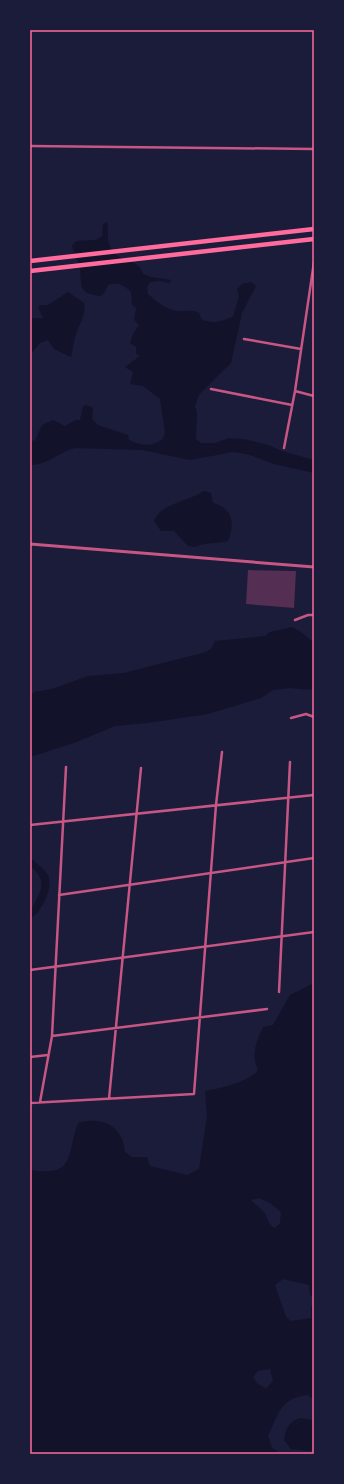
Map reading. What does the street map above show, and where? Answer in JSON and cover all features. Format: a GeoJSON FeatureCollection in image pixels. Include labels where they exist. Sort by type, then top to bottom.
{"type":"FeatureCollection","features":[{"type":"Feature","properties":{"kind":"highway"},"geometry":{"type":"LineString","coordinates":[[30,261],[314,228]]}},
{"type":"Feature","properties":{"kind":"highway"},"geometry":{"type":"LineString","coordinates":[[30,271],[314,239]]}},
{"type":"Feature","properties":{"kind":"street"},"geometry":{"type":"LineString","coordinates":[[30,146],[314,149]]}},
{"type":"Feature","properties":{"kind":"street"},"geometry":{"type":"LineString","coordinates":[[284,448],[295,391],[314,262]]}},
{"type":"Feature","properties":{"kind":"street"},"geometry":{"type":"LineString","coordinates":[[244,339],[301,349]]}},
{"type":"Feature","properties":{"kind":"street"},"geometry":{"type":"LineString","coordinates":[[211,389],[292,405]]}},
{"type":"Feature","properties":{"kind":"street"},"geometry":{"type":"LineString","coordinates":[[295,391],[314,396]]}},
{"type":"Feature","properties":{"kind":"street"},"geometry":{"type":"LineString","coordinates":[[30,544],[314,567]]}},
{"type":"Feature","properties":{"kind":"street"},"geometry":{"type":"LineString","coordinates":[[295,620],[308,615],[314,615]]}},
{"type":"Feature","properties":{"kind":"street"},"geometry":{"type":"LineString","coordinates":[[291,718],[306,714],[314,717]]}},
{"type":"Feature","properties":{"kind":"street"},"geometry":{"type":"LineString","coordinates":[[30,1103],[194,1094],[216,805],[222,752]]}},
{"type":"Feature","properties":{"kind":"street"},"geometry":{"type":"LineString","coordinates":[[279,992],[290,762]]}},
{"type":"Feature","properties":{"kind":"street"},"geometry":{"type":"LineString","coordinates":[[40,1102],[52,1036],[66,767]]}},
{"type":"Feature","properties":{"kind":"street"},"geometry":{"type":"LineString","coordinates":[[109,1099],[131,884],[141,768]]}},
{"type":"Feature","properties":{"kind":"street"},"geometry":{"type":"LineString","coordinates":[[30,825],[314,795]]}},
{"type":"Feature","properties":{"kind":"street"},"geometry":{"type":"LineString","coordinates":[[59,895],[314,858]]}},
{"type":"Feature","properties":{"kind":"street"},"geometry":{"type":"LineString","coordinates":[[30,970],[282,935],[314,932]]}},
{"type":"Feature","properties":{"kind":"street"},"geometry":{"type":"LineString","coordinates":[[52,1036],[267,1009]]}},
{"type":"Feature","properties":{"kind":"street"},"geometry":{"type":"LineString","coordinates":[[30,1057],[48,1055]]}},
{"type":"Feature","properties":{"kind":"shaded area"},"geometry":{"type":"Polygon","coordinates":[[[107,222],[109,244],[116,254],[137,265],[143,274],[151,277],[171,280],[170,283],[160,281],[150,282],[147,287],[148,294],[158,303],[170,309],[178,311],[193,311],[199,313],[201,319],[210,322],[221,321],[233,317],[239,296],[237,289],[242,284],[251,282],[256,286],[242,313],[231,363],[199,395],[195,406],[197,413],[196,439],[201,443],[215,443],[229,438],[244,439],[268,445],[282,451],[314,460],[314,473],[274,464],[247,454],[233,452],[190,460],[142,450],[75,448],[48,461],[30,465],[30,440],[35,441],[42,425],[53,420],[65,426],[76,420],[80,420],[83,407],[86,405],[93,408],[92,419],[98,425],[128,435],[129,440],[138,444],[147,445],[159,442],[163,439],[165,432],[160,399],[143,386],[130,384],[133,372],[125,367],[140,356],[136,354],[136,347],[130,343],[133,334],[139,325],[134,320],[136,308],[132,305],[131,292],[121,285],[112,284],[108,285],[105,292],[101,296],[85,291],[82,286],[79,267],[72,246],[76,241],[96,240],[102,236],[103,224],[107,222]]]}},
{"type":"Feature","properties":{"kind":"shaded area"},"geometry":{"type":"Polygon","coordinates":[[[68,292],[84,303],[83,318],[75,337],[71,357],[54,349],[48,340],[40,343],[30,355],[30,318],[43,318],[38,307],[40,305],[48,305],[68,292]]]}},
{"type":"Feature","properties":{"kind":"shaded area"},"geometry":{"type":"Polygon","coordinates":[[[204,491],[211,493],[213,503],[220,505],[225,509],[231,518],[232,523],[228,541],[202,544],[195,547],[188,546],[174,531],[161,531],[154,521],[163,510],[204,491]]]}},
{"type":"Feature","properties":{"kind":"shaded area"},"geometry":{"type":"Polygon","coordinates":[[[292,627],[301,632],[314,643],[314,690],[289,688],[273,690],[261,698],[208,714],[115,726],[74,743],[30,757],[30,696],[34,692],[52,689],[88,676],[124,673],[206,652],[211,649],[215,641],[265,636],[270,632],[292,627]]]}},
{"type":"Feature","properties":{"kind":"shaded area"},"geometry":{"type":"Polygon","coordinates":[[[30,857],[48,875],[49,887],[42,906],[30,919],[31,912],[40,892],[41,880],[30,866],[30,857]]]}},
{"type":"Feature","properties":{"kind":"shaded area"},"geometry":{"type":"Polygon","coordinates":[[[314,983],[314,1297],[310,1295],[309,1285],[283,1279],[275,1285],[286,1317],[291,1321],[311,1318],[311,1307],[314,1303],[314,1412],[313,1399],[308,1395],[291,1399],[282,1408],[268,1436],[272,1448],[282,1454],[30,1454],[30,1170],[45,1171],[55,1170],[62,1167],[67,1162],[70,1154],[78,1123],[87,1121],[103,1122],[110,1125],[120,1136],[125,1152],[132,1157],[147,1157],[150,1166],[187,1175],[199,1169],[207,1115],[205,1091],[242,1081],[249,1078],[258,1070],[255,1059],[255,1048],[260,1033],[263,1027],[273,1025],[290,995],[314,983]],[[259,1198],[251,1200],[264,1212],[269,1223],[275,1228],[280,1223],[281,1212],[270,1203],[259,1198]],[[270,1369],[258,1371],[253,1377],[257,1383],[266,1389],[273,1381],[270,1369]]]}},
{"type":"Feature","properties":{"kind":"shaded area"},"geometry":{"type":"Polygon","coordinates":[[[300,1418],[314,1420],[314,1449],[309,1451],[291,1449],[284,1440],[289,1426],[293,1421],[300,1418]]]}},
{"type":"Feature","properties":{"kind":"building"},"geometry":{"type":"Polygon","coordinates":[[[248,570],[296,571],[294,608],[246,604],[248,570]]]}}]}
